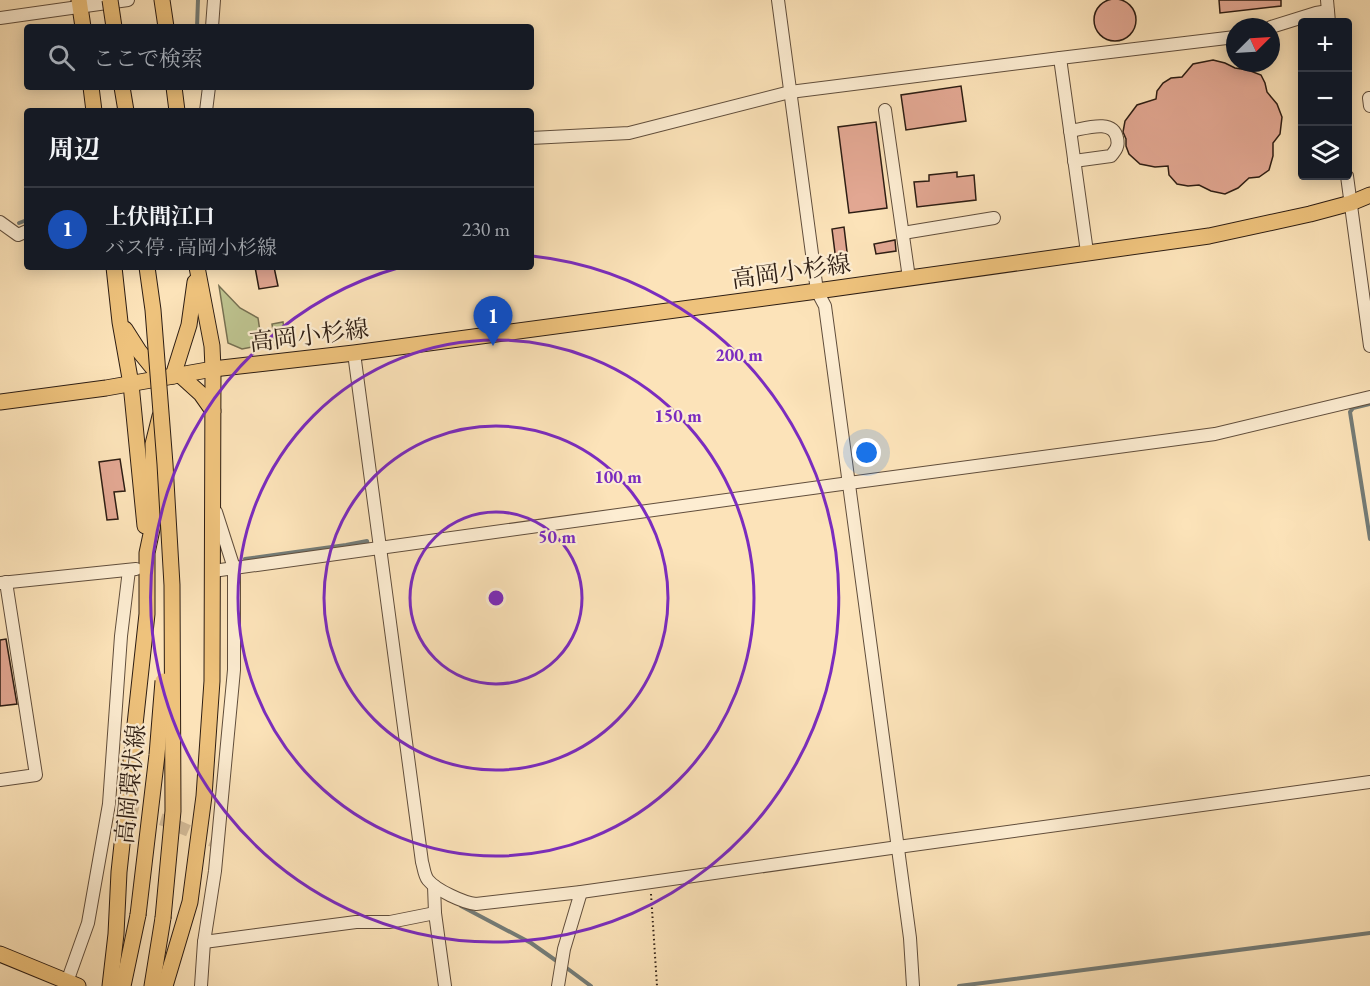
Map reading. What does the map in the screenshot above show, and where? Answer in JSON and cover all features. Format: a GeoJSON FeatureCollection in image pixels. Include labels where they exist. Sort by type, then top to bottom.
{"type":"FeatureCollection","features":[{"type":"Feature","properties":{"kind":"main road"},"geometry":{"type":"LineString","coordinates":[[110,0],[114,24]]}},
{"type":"Feature","properties":{"kind":"main road"},"geometry":{"type":"LineString","coordinates":[[162,0],[166,24]]}},
{"type":"Feature","properties":{"kind":"main road"},"geometry":{"type":"LineString","coordinates":[[79,3],[82,24]]}},
{"type":"Feature","properties":{"kind":"main road"},"geometry":{"type":"LineString","coordinates":[[91,90],[94,108]]}},
{"type":"Feature","properties":{"kind":"main road"},"geometry":{"type":"LineString","coordinates":[[122,90],[126,108]]}},
{"type":"Feature","properties":{"kind":"main road"},"geometry":{"type":"LineString","coordinates":[[174,90],[177,108]]}},
{"type":"Feature","properties":{"kind":"main road","name":"高岡小杉線"},"geometry":{"type":"LineString","coordinates":[[213,369],[354,353],[1209,236],[1263,225],[1370,195]]}},
{"type":"Feature","properties":{"kind":"main road"},"geometry":{"type":"LineString","coordinates":[[110,986],[116,934],[119,872],[147,614],[147,560],[131,384],[120,322],[114,270]]}},
{"type":"Feature","properties":{"kind":"main road","name":"高岡環状線"},"geometry":{"type":"LineString","coordinates":[[147,270],[153,310],[172,585],[173,811],[163,918],[152,986]]}},
{"type":"Feature","properties":{"kind":"main road"},"geometry":{"type":"LineString","coordinates":[[147,560],[154,519],[153,444],[171,377],[189,325],[197,270]]}},
{"type":"Feature","properties":{"kind":"main road"},"geometry":{"type":"LineString","coordinates":[[165,986],[190,902],[204,796],[212,681],[213,369],[212,346],[198,270]]}},
{"type":"Feature","properties":{"kind":"main road"},"geometry":{"type":"LineString","coordinates":[[120,322],[139,351],[171,377],[201,394],[213,411]]}},
{"type":"Feature","properties":{"kind":"main road"},"geometry":{"type":"LineString","coordinates":[[0,402],[131,384],[213,369]]}},
{"type":"Feature","properties":{"kind":"main road","name":"高岡環状線"},"geometry":{"type":"LineString","coordinates":[[123,986],[138,915],[157,755],[172,585]]}},
{"type":"Feature","properties":{"kind":"main road"},"geometry":{"type":"LineString","coordinates":[[0,954],[72,984]]}},
{"type":"Feature","properties":{"kind":"street"},"geometry":{"type":"LineString","coordinates":[[0,18],[79,3],[128,0]]}},
{"type":"Feature","properties":{"kind":"street"},"geometry":{"type":"LineString","coordinates":[[212,24],[214,0]]}},
{"type":"Feature","properties":{"kind":"street"},"geometry":{"type":"LineString","coordinates":[[778,0],[817,291],[825,306],[910,938],[913,986]]}},
{"type":"Feature","properties":{"kind":"street"},"geometry":{"type":"LineString","coordinates":[[1280,24],[1328,11]]}},
{"type":"Feature","properties":{"kind":"street"},"geometry":{"type":"LineString","coordinates":[[534,138],[628,133],[790,92],[1226,38]]}},
{"type":"Feature","properties":{"kind":"street"},"geometry":{"type":"LineString","coordinates":[[1060,58],[1087,252]]}},
{"type":"Feature","properties":{"kind":"street"},"geometry":{"type":"LineString","coordinates":[[206,108],[209,90]]}},
{"type":"Feature","properties":{"kind":"street"},"geometry":{"type":"LineString","coordinates":[[885,110],[909,278]]}},
{"type":"Feature","properties":{"kind":"street"},"geometry":{"type":"LineString","coordinates":[[1070,131],[1106,126],[1112,128],[1118,145],[1111,156],[1074,161]]}},
{"type":"Feature","properties":{"kind":"street"},"geometry":{"type":"LineString","coordinates":[[1348,180],[1370,346]]}},
{"type":"Feature","properties":{"kind":"street"},"geometry":{"type":"LineString","coordinates":[[903,233],[994,218]]}},
{"type":"Feature","properties":{"kind":"street"},"geometry":{"type":"LineString","coordinates":[[0,222],[18,235],[24,232]]}},
{"type":"Feature","properties":{"kind":"street"},"geometry":{"type":"LineString","coordinates":[[354,353],[422,862],[426,878],[434,887],[468,903],[581,892],[1370,782]]}},
{"type":"Feature","properties":{"kind":"street"},"geometry":{"type":"LineString","coordinates":[[213,571],[360,550],[380,550],[849,483],[1215,434],[1370,397]]}},
{"type":"Feature","properties":{"kind":"street"},"geometry":{"type":"LineString","coordinates":[[201,986],[204,942],[215,871],[234,670],[234,568],[213,502]]}},
{"type":"Feature","properties":{"kind":"street"},"geometry":{"type":"LineString","coordinates":[[0,780],[36,775],[3,583],[129,570],[147,560]]}},
{"type":"Feature","properties":{"kind":"street"},"geometry":{"type":"LineString","coordinates":[[72,984],[88,923],[109,804],[121,636],[129,570]]}},
{"type":"Feature","properties":{"kind":"street"},"geometry":{"type":"LineString","coordinates":[[434,887],[435,914],[445,986]]}},
{"type":"Feature","properties":{"kind":"street"},"geometry":{"type":"LineString","coordinates":[[558,986],[564,949],[581,892]]}},
{"type":"Feature","properties":{"kind":"street"},"geometry":{"type":"LineString","coordinates":[[204,942],[356,922],[390,922],[435,914]]}},
{"type":"Feature","properties":{"kind":"path"},"geometry":{"type":"LineString","coordinates":[[650,882],[657,986]]}},
{"type":"Feature","properties":{"kind":"green space"},"geometry":{"type":"Polygon","coordinates":[[[219,286],[240,308],[258,318],[262,345],[242,349],[228,343],[219,286]]]}},
{"type":"Feature","properties":{"kind":"green space"},"geometry":{"type":"Polygon","coordinates":[[[283,322],[286,343],[275,345],[272,324],[283,322]]]}},
{"type":"Feature","properties":{"kind":"building"},"geometry":{"type":"Polygon","coordinates":[[[1115,-1],[1130,5],[1136,20],[1130,35],[1115,41],[1100,35],[1094,20],[1100,5],[1115,-1]]]}},
{"type":"Feature","properties":{"kind":"building"},"geometry":{"type":"Polygon","coordinates":[[[1219,0],[1281,0],[1281,6],[1220,13],[1219,0]]]}},
{"type":"Feature","properties":{"kind":"building"},"geometry":{"type":"Polygon","coordinates":[[[1213,60],[1226,64],[1226,72],[1253,72],[1261,75],[1267,92],[1277,104],[1282,117],[1280,134],[1273,143],[1273,156],[1269,170],[1259,177],[1249,178],[1238,188],[1225,194],[1199,185],[1177,184],[1169,175],[1168,166],[1155,167],[1140,164],[1129,154],[1126,146],[1123,132],[1125,121],[1137,105],[1156,99],[1157,91],[1163,83],[1171,78],[1182,77],[1193,64],[1213,60]]]}},
{"type":"Feature","properties":{"kind":"building"},"geometry":{"type":"Polygon","coordinates":[[[961,86],[966,121],[906,130],[901,95],[961,86]]]}},
{"type":"Feature","properties":{"kind":"building"},"geometry":{"type":"Polygon","coordinates":[[[876,122],[887,208],[849,213],[838,127],[876,122]]]}},
{"type":"Feature","properties":{"kind":"building"},"geometry":{"type":"Polygon","coordinates":[[[957,172],[957,177],[974,175],[976,200],[917,207],[914,182],[929,181],[929,175],[957,172]]]}},
{"type":"Feature","properties":{"kind":"building"},"geometry":{"type":"Polygon","coordinates":[[[844,227],[848,260],[836,261],[832,229],[844,227]]]}},
{"type":"Feature","properties":{"kind":"building"},"geometry":{"type":"Polygon","coordinates":[[[895,240],[896,251],[876,254],[874,244],[895,240]]]}},
{"type":"Feature","properties":{"kind":"building"},"geometry":{"type":"Polygon","coordinates":[[[256,270],[275,270],[278,286],[259,289],[256,270]]]}},
{"type":"Feature","properties":{"kind":"building"},"geometry":{"type":"Polygon","coordinates":[[[120,459],[125,491],[114,492],[118,519],[107,520],[99,462],[120,459]]]}},
{"type":"Feature","properties":{"kind":"building"},"geometry":{"type":"Polygon","coordinates":[[[6,639],[17,704],[0,706],[0,640],[6,639]]]}},
{"type":"Feature","properties":{"kind":"waterway"},"geometry":{"type":"LineString","coordinates":[[197,24],[198,0]]}},
{"type":"Feature","properties":{"kind":"waterway"},"geometry":{"type":"LineString","coordinates":[[19,223],[24,221]]}},
{"type":"Feature","properties":{"kind":"waterway"},"geometry":{"type":"LineString","coordinates":[[1370,404],[1353,408],[1350,412],[1370,539]]}},
{"type":"Feature","properties":{"kind":"waterway"},"geometry":{"type":"LineString","coordinates":[[245,559],[367,541],[368,546]]}},
{"type":"Feature","properties":{"kind":"waterway"},"geometry":{"type":"LineString","coordinates":[[461,906],[531,943],[558,962]]}},
{"type":"Feature","properties":{"kind":"waterway"},"geometry":{"type":"LineString","coordinates":[[959,986],[1370,933]]}},
{"type":"Feature","properties":{"kind":"waterway"},"geometry":{"type":"LineString","coordinates":[[564,966],[591,986]]}},
{"type":"Feature","properties":{"kind":"tunnel"},"geometry":{"type":"LineString","coordinates":[[109,804],[163,820],[217,843]]}},
{"type":"Feature","properties":{"kind":"place","name":"上伏間江口"},"geometry":{"type":"Point","coordinates":[493,346]}}]}
